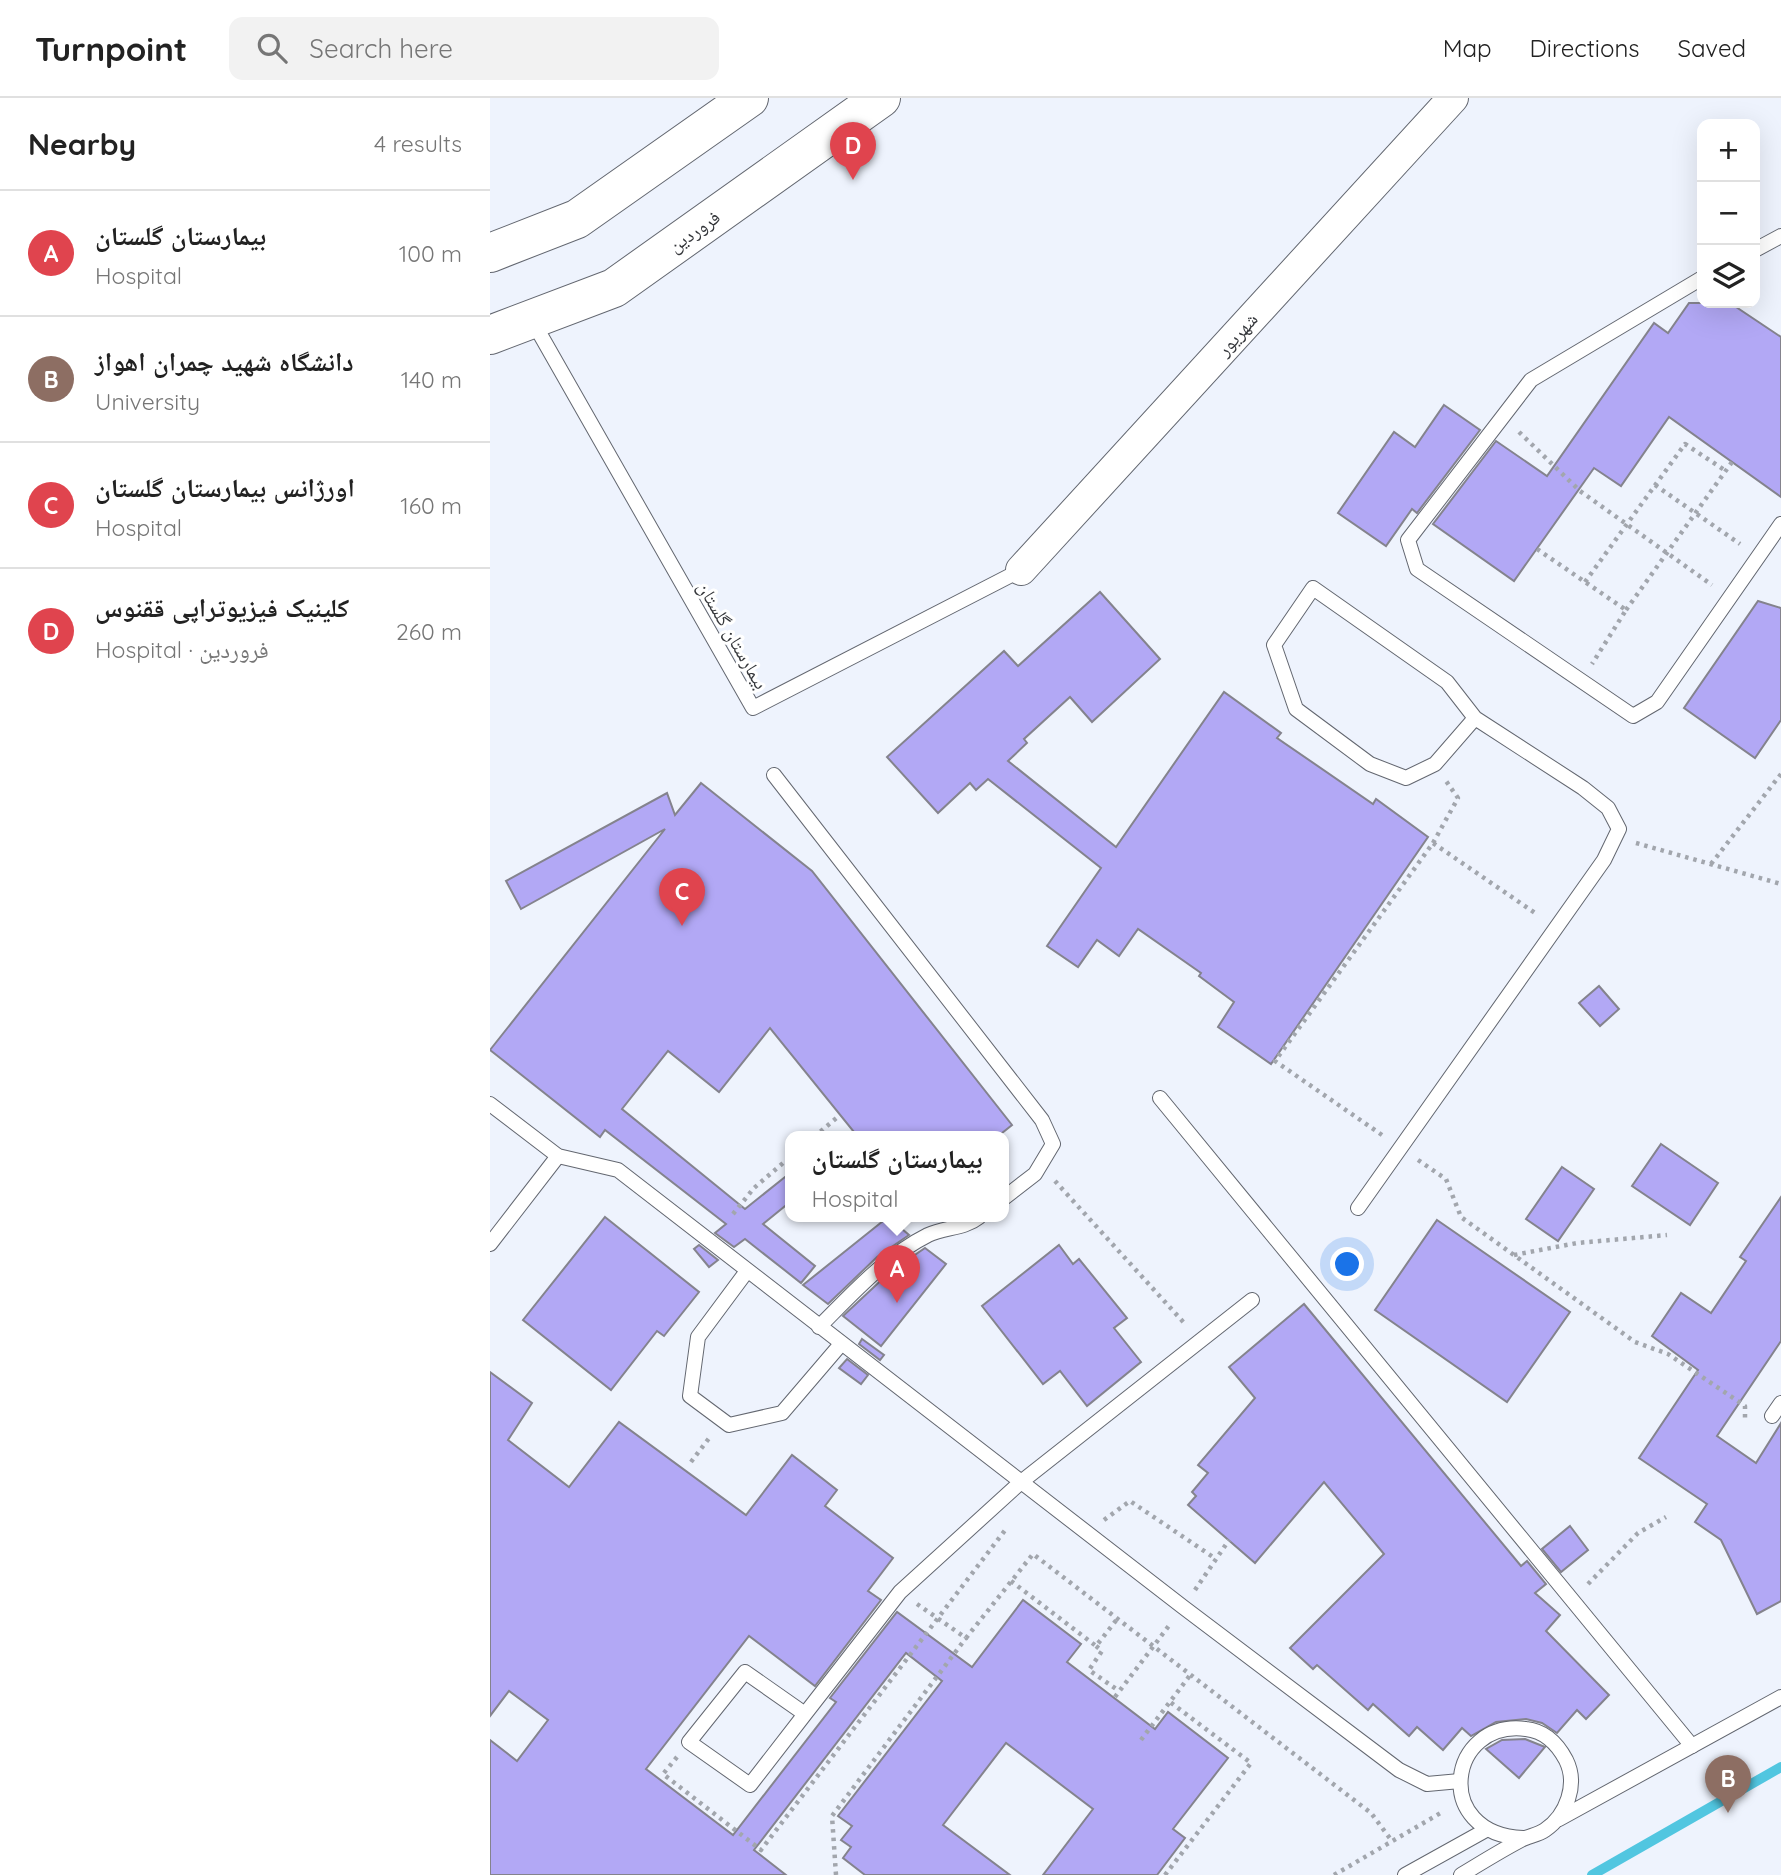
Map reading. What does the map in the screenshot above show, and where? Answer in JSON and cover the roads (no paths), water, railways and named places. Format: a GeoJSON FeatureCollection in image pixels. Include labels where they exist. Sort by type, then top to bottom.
{"type":"FeatureCollection","features":[{"type":"Feature","properties":{"kind":"main road"},"geometry":{"type":"LineString","coordinates":[[490,253],[578,219],[749,98]]}},
{"type":"Feature","properties":{"kind":"main road","name":"فروردین"},"geometry":{"type":"LineString","coordinates":[[490,335],[614,288],[881,98]]}},
{"type":"Feature","properties":{"kind":"street","name":"شهریور"},"geometry":{"type":"LineString","coordinates":[[1021,570],[1453,98]]}},
{"type":"Feature","properties":{"kind":"lane"},"geometry":{"type":"LineString","coordinates":[[1760,247],[1781,236]]}},
{"type":"Feature","properties":{"kind":"lane"},"geometry":{"type":"LineString","coordinates":[[1697,281],[1531,380],[1408,540],[1417,569],[1633,716],[1657,702],[1781,524]]}},
{"type":"Feature","properties":{"kind":"lane","name":"بیمارستان گلستان"},"geometry":{"type":"LineString","coordinates":[[531,319],[753,708],[1021,570]]}},
{"type":"Feature","properties":{"kind":"lane"},"geometry":{"type":"LineString","coordinates":[[1358,1208],[1604,860],[1619,830],[1608,808],[1583,788],[1475,718],[1447,682],[1313,588],[1274,645],[1296,709],[1370,764],[1406,778],[1435,764],[1475,718]]}},
{"type":"Feature","properties":{"kind":"lane"},"geometry":{"type":"LineString","coordinates":[[774,775],[1042,1120],[1053,1144],[1035,1174],[1009,1194]]}},
{"type":"Feature","properties":{"kind":"lane"},"geometry":{"type":"LineString","coordinates":[[1160,1098],[1692,1746]]}},
{"type":"Feature","properties":{"kind":"lane"},"geometry":{"type":"LineString","coordinates":[[490,1104],[558,1156],[618,1170],[1033,1492],[1399,1770],[1427,1784],[1460,1781]]}},
{"type":"Feature","properties":{"kind":"lane"},"geometry":{"type":"LineString","coordinates":[[490,1244],[558,1156]]}},
{"type":"Feature","properties":{"kind":"lane"},"geometry":{"type":"LineString","coordinates":[[819,1327],[869,1277],[929,1235],[972,1222]]}},
{"type":"Feature","properties":{"kind":"lane"},"geometry":{"type":"LineString","coordinates":[[747,1271],[698,1337],[690,1396],[729,1424],[782,1413],[841,1344]]}},
{"type":"Feature","properties":{"kind":"lane"},"geometry":{"type":"LineString","coordinates":[[805,1714],[745,1672],[689,1742],[750,1785],[900,1592],[1021,1482],[1252,1300]]}},
{"type":"Feature","properties":{"kind":"lane"},"geometry":{"type":"LineString","coordinates":[[1772,1416],[1781,1403]]}},
{"type":"Feature","properties":{"kind":"lane"},"geometry":{"type":"LineString","coordinates":[[1461,1875],[1523,1838],[1543,1832],[1559,1819],[1781,1697]]}},
{"type":"Feature","properties":{"kind":"lane"},"geometry":{"type":"LineString","coordinates":[[1523,1838],[1504,1838],[1486,1830],[1472,1817],[1463,1800],[1460,1781],[1467,1756],[1485,1736],[1510,1727],[1536,1730],[1558,1745],[1570,1769],[1570,1796],[1559,1819]]}},
{"type":"Feature","properties":{"kind":"lane"},"geometry":{"type":"LineString","coordinates":[[1405,1875],[1486,1830]]}},
{"type":"Feature","properties":{"kind":"waterway"},"geometry":{"type":"LineString","coordinates":[[1592,1875],[1781,1767]]}},
{"type":"Feature","properties":{"kind":"place","name":"کلینیک فیزیوتراپی ققنوس"},"geometry":{"type":"Point","coordinates":[853,180]}},
{"type":"Feature","properties":{"kind":"place","name":"اورژانس بیمارستان گلستان"},"geometry":{"type":"Point","coordinates":[682,926]}},
{"type":"Feature","properties":{"kind":"place","name":"بیمارستان گلستان"},"geometry":{"type":"Point","coordinates":[897,1303]}},
{"type":"Feature","properties":{"kind":"place","name":"دانشگاه شهید چمران اهواز"},"geometry":{"type":"Point","coordinates":[1728,1813]}}]}
